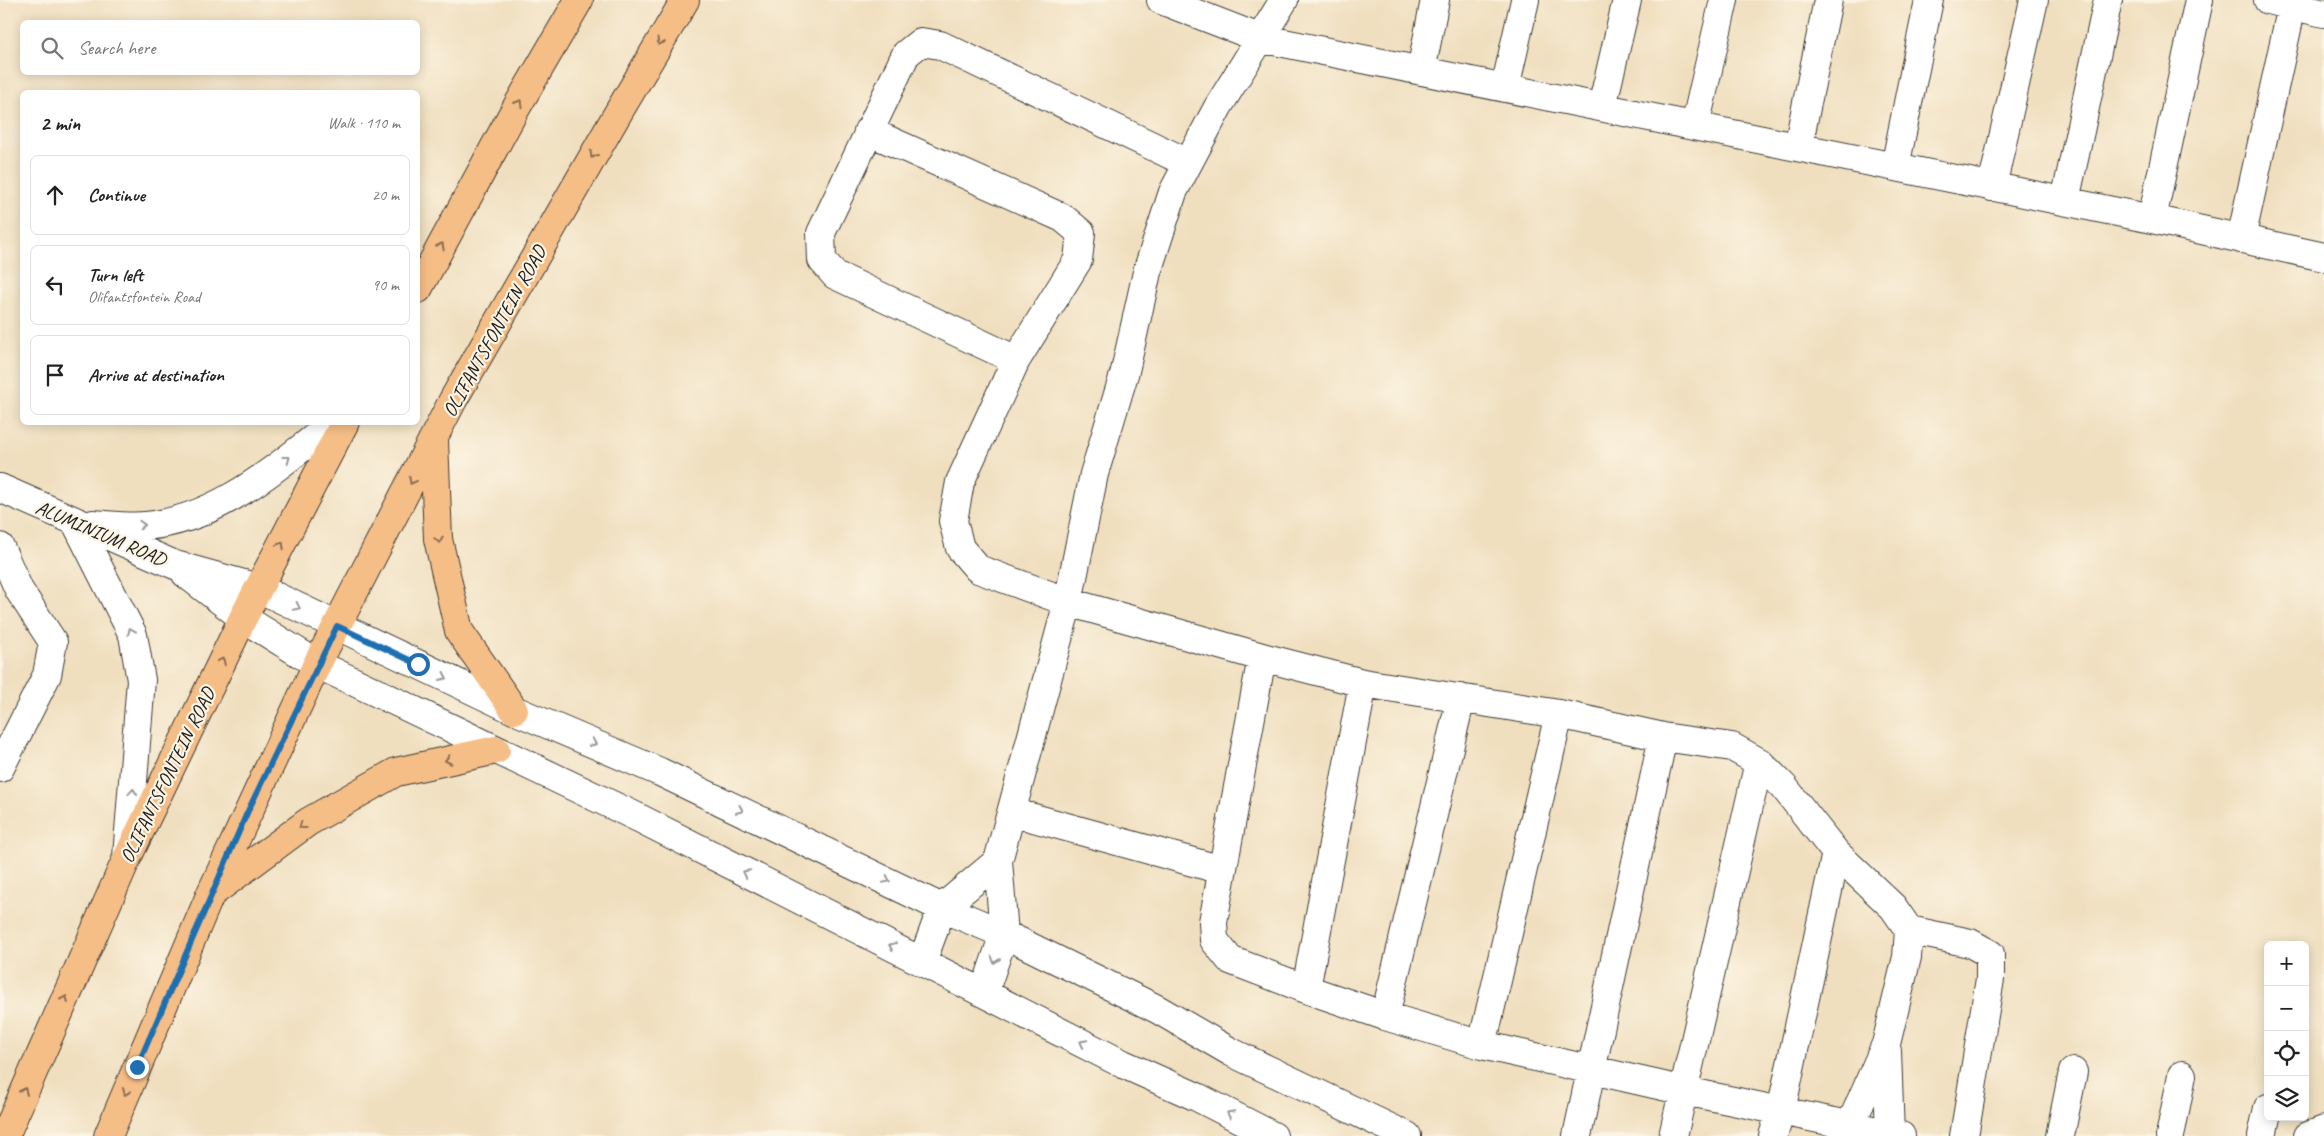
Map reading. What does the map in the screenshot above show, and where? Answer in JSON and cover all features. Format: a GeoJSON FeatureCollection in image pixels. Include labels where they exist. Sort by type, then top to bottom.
{"type":"FeatureCollection","features":[{"type":"Feature","properties":{"kind":"main road"},"geometry":{"type":"LineString","coordinates":[[420,285],[512,115],[579,0]]}},
{"type":"Feature","properties":{"kind":"main road","name":"OLIFANTSFONTEIN ROAD"},"geometry":{"type":"LineString","coordinates":[[108,1136],[211,893],[317,664],[453,400],[603,138],[686,0]]}},
{"type":"Feature","properties":{"kind":"main road","name":"OLIFANTSFONTEIN ROAD"},"geometry":{"type":"LineString","coordinates":[[5,1136],[127,858],[242,618],[343,425]]}},
{"type":"Feature","properties":{"kind":"main road"},"geometry":{"type":"LineString","coordinates":[[434,439],[438,539],[459,631],[514,710]]}},
{"type":"Feature","properties":{"kind":"main road"},"geometry":{"type":"LineString","coordinates":[[211,893],[308,822],[396,772],[496,750]]}},
{"type":"Feature","properties":{"kind":"street"},"geometry":{"type":"LineString","coordinates":[[1161,0],[1259,38],[2065,201],[2324,257]]}},
{"type":"Feature","properties":{"kind":"street"},"geometry":{"type":"LineString","coordinates":[[984,993],[1004,934],[998,861],[1068,602],[1094,474],[1125,371],[1147,272],[1173,192],[1218,107],[1284,0]]}},
{"type":"Feature","properties":{"kind":"street"},"geometry":{"type":"LineString","coordinates":[[1421,70],[1434,0]]}},
{"type":"Feature","properties":{"kind":"street"},"geometry":{"type":"LineString","coordinates":[[1505,88],[1525,0]]}},
{"type":"Feature","properties":{"kind":"street"},"geometry":{"type":"LineString","coordinates":[[1602,107],[1627,0]]}},
{"type":"Feature","properties":{"kind":"street"},"geometry":{"type":"LineString","coordinates":[[1695,126],[1724,0]]}},
{"type":"Feature","properties":{"kind":"street"},"geometry":{"type":"LineString","coordinates":[[1798,147],[1828,0]]}},
{"type":"Feature","properties":{"kind":"street"},"geometry":{"type":"LineString","coordinates":[[1895,167],[1929,0]]}},
{"type":"Feature","properties":{"kind":"street"},"geometry":{"type":"LineString","coordinates":[[1992,187],[2034,0]]}},
{"type":"Feature","properties":{"kind":"street"},"geometry":{"type":"LineString","coordinates":[[2065,201],[2108,0]]}},
{"type":"Feature","properties":{"kind":"street"},"geometry":{"type":"LineString","coordinates":[[2152,219],[2199,0]]}},
{"type":"Feature","properties":{"kind":"street"},"geometry":{"type":"LineString","coordinates":[[2241,239],[2280,3],[2324,13]]}},
{"type":"Feature","properties":{"kind":"street"},"geometry":{"type":"LineString","coordinates":[[1016,360],[835,275],[822,260],[822,233],[868,131],[906,54],[921,42],[940,45],[1188,163]]}},
{"type":"Feature","properties":{"kind":"street"},"geometry":{"type":"LineString","coordinates":[[868,131],[1064,218],[1081,233],[1078,260],[1016,360],[960,482],[953,521],[960,548],[978,569],[1068,602],[1262,657],[1363,683],[1559,714],[1663,736],[1732,747],[1759,762],[1784,787],[1836,853],[1893,907],[1910,930],[1970,943],[1990,954],[1990,979],[1964,1136]]}},
{"type":"Feature","properties":{"kind":"street"},"geometry":{"type":"LineString","coordinates":[[127,858],[142,680],[133,634],[76,523],[147,526],[208,512],[252,485],[331,425]]}},
{"type":"Feature","properties":{"kind":"street","name":"ALUMINIUM ROAD"},"geometry":{"type":"LineString","coordinates":[[0,488],[175,565],[258,588],[514,710],[660,772],[942,908],[1004,934],[1157,1009],[1231,1052],[1407,1136]]}},
{"type":"Feature","properties":{"kind":"street"},"geometry":{"type":"LineString","coordinates":[[0,547],[19,590],[53,642],[47,675],[0,768]]}},
{"type":"Feature","properties":{"kind":"street","name":"ALUMINIUM ROAD"},"geometry":{"type":"LineString","coordinates":[[175,565],[242,618],[317,664],[639,818],[922,962],[1273,1136]]}},
{"type":"Feature","properties":{"kind":"street"},"geometry":{"type":"LineString","coordinates":[[1262,657],[1213,922],[1214,940],[1230,960],[1385,1016],[1482,1045],[1593,1068],[1685,1091],[1777,1124],[1894,1135],[1886,1044]]}},
{"type":"Feature","properties":{"kind":"street"},"geometry":{"type":"LineString","coordinates":[[1306,989],[1363,683]]}},
{"type":"Feature","properties":{"kind":"street"},"geometry":{"type":"LineString","coordinates":[[1385,1016],[1461,698]]}},
{"type":"Feature","properties":{"kind":"street"},"geometry":{"type":"LineString","coordinates":[[1482,1045],[1559,714]]}},
{"type":"Feature","properties":{"kind":"street"},"geometry":{"type":"LineString","coordinates":[[1577,1136],[1663,736]]}},
{"type":"Feature","properties":{"kind":"street"},"geometry":{"type":"LineString","coordinates":[[1673,1136],[1685,1091],[1759,762]]}},
{"type":"Feature","properties":{"kind":"street"},"geometry":{"type":"LineString","coordinates":[[1012,812],[1222,870]]}},
{"type":"Feature","properties":{"kind":"street"},"geometry":{"type":"LineString","coordinates":[[1777,1124],[1836,853]]}},
{"type":"Feature","properties":{"kind":"street"},"geometry":{"type":"LineString","coordinates":[[922,962],[942,908],[998,861]]}},
{"type":"Feature","properties":{"kind":"street"},"geometry":{"type":"LineString","coordinates":[[1849,1131],[1886,1044],[1906,957],[1910,930]]}},
{"type":"Feature","properties":{"kind":"street"},"geometry":{"type":"LineString","coordinates":[[2060,1136],[2073,1072]]}},
{"type":"Feature","properties":{"kind":"street"},"geometry":{"type":"LineString","coordinates":[[2170,1136],[2182,1075]]}},
{"type":"Feature","properties":{"kind":"street"},"geometry":{"type":"LineString","coordinates":[[2262,1136],[2265,1121]]}},
{"type":"Feature","properties":{"kind":"street"},"geometry":{"type":"LineString","coordinates":[[2308,1136],[2324,1130]]}},
{"type":"Feature","properties":{"kind":"route"},"geometry":{"type":"LineString","coordinates":[[137,1067],[247,813],[317,664],[337,626],[418,664]]}}]}
